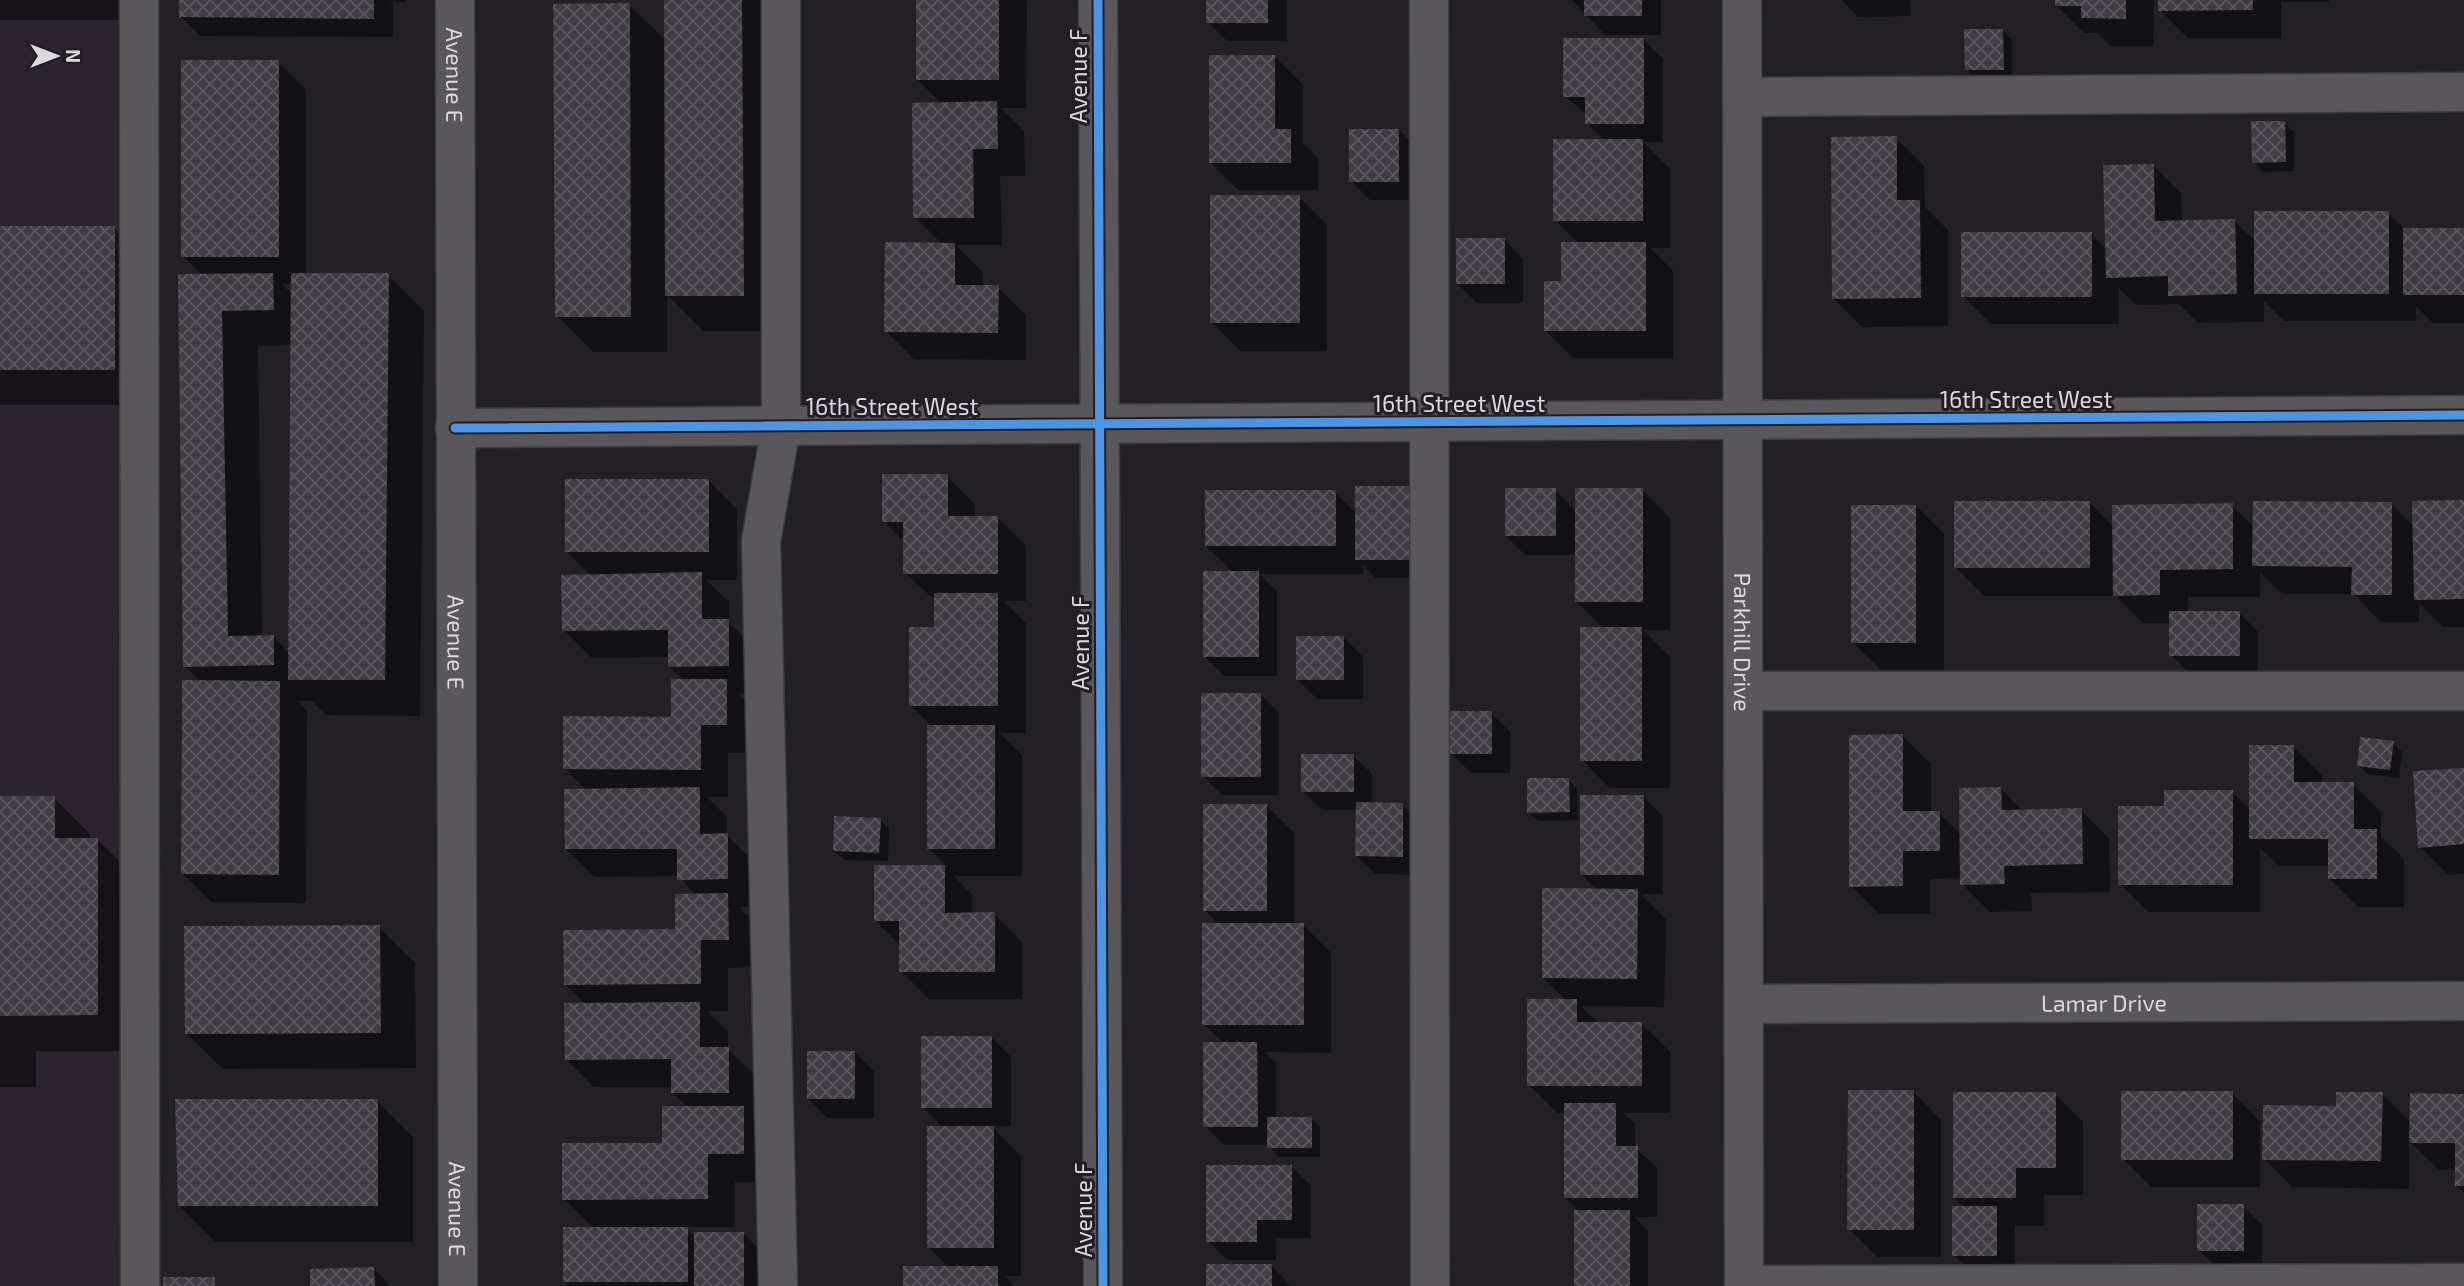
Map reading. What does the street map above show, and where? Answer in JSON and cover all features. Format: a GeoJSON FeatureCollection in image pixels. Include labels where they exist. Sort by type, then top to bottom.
{"type":"FeatureCollection","features":[{"type":"Feature","properties":{"kind":"street"},"geometry":{"type":"LineString","coordinates":[[139,0],[140,1286]]}},
{"type":"Feature","properties":{"kind":"street","name":"Avenue E"},"geometry":{"type":"LineString","coordinates":[[455,0],[458,1286]]}},
{"type":"Feature","properties":{"kind":"street"},"geometry":{"type":"LineString","coordinates":[[778,1286],[761,541],[781,426],[781,0]]}},
{"type":"Feature","properties":{"kind":"street","name":"Avenue F"},"geometry":{"type":"LineString","coordinates":[[1098,0],[1103,1286]]}},
{"type":"Feature","properties":{"kind":"street"},"geometry":{"type":"LineString","coordinates":[[1429,0],[1430,1286]]}},
{"type":"Feature","properties":{"kind":"street","name":"Parkhill Drive"},"geometry":{"type":"LineString","coordinates":[[1742,0],[1744,1286]]}},
{"type":"Feature","properties":{"kind":"street"},"geometry":{"type":"LineString","coordinates":[[1742,97],[2464,92]]}},
{"type":"Feature","properties":{"kind":"street","name":"16th Street West"},"geometry":{"type":"LineString","coordinates":[[455,428],[2464,415]]}},
{"type":"Feature","properties":{"kind":"street"},"geometry":{"type":"LineString","coordinates":[[1743,691],[2464,691]]}},
{"type":"Feature","properties":{"kind":"street","name":"Lamar Drive"},"geometry":{"type":"LineString","coordinates":[[1744,1004],[2464,1001]]}},
{"type":"Feature","properties":{"kind":"street"},"geometry":{"type":"LineString","coordinates":[[1744,1286],[2464,1283]]}},
{"type":"Feature","properties":{"kind":"shaded area"},"geometry":{"type":"Polygon","coordinates":[[[0,0],[139,0],[140,1286],[0,1286],[0,0]]]}},
{"type":"Feature","properties":{"kind":"building"},"geometry":{"type":"Polygon","coordinates":[[[179,0],[374,0],[374,19],[179,17],[179,0]]]}},
{"type":"Feature","properties":{"kind":"building"},"geometry":{"type":"Polygon","coordinates":[[[664,0],[742,0],[744,296],[665,296],[664,0]]]}},
{"type":"Feature","properties":{"kind":"building"},"geometry":{"type":"Polygon","coordinates":[[[916,0],[999,0],[999,80],[916,80],[916,0]]]}},
{"type":"Feature","properties":{"kind":"building"},"geometry":{"type":"Polygon","coordinates":[[[1206,0],[1268,0],[1268,23],[1206,23],[1206,0]]]}},
{"type":"Feature","properties":{"kind":"building"},"geometry":{"type":"Polygon","coordinates":[[[1584,0],[1642,0],[1642,16],[1584,16],[1584,0]]]}},
{"type":"Feature","properties":{"kind":"building"},"geometry":{"type":"Polygon","coordinates":[[[2055,0],[2126,0],[2126,19],[2081,18],[2081,6],[2055,6],[2055,0]]]}},
{"type":"Feature","properties":{"kind":"building"},"geometry":{"type":"Polygon","coordinates":[[[2158,0],[2253,0],[2253,10],[2158,11],[2158,0]]]}},
{"type":"Feature","properties":{"kind":"building"},"geometry":{"type":"Polygon","coordinates":[[[630,3],[631,317],[555,317],[553,4],[630,3]]]}},
{"type":"Feature","properties":{"kind":"building"},"geometry":{"type":"Polygon","coordinates":[[[1964,29],[2003,29],[2004,70],[1965,70],[1964,29]]]}},
{"type":"Feature","properties":{"kind":"building"},"geometry":{"type":"Polygon","coordinates":[[[1563,38],[1644,38],[1644,124],[1585,124],[1585,97],[1563,97],[1563,38]]]}},
{"type":"Feature","properties":{"kind":"building"},"geometry":{"type":"Polygon","coordinates":[[[1209,55],[1275,55],[1275,129],[1291,129],[1291,163],[1209,163],[1209,55]]]}},
{"type":"Feature","properties":{"kind":"building"},"geometry":{"type":"Polygon","coordinates":[[[181,60],[279,60],[279,257],[181,257],[181,60]]]}},
{"type":"Feature","properties":{"kind":"building"},"geometry":{"type":"Polygon","coordinates":[[[997,101],[998,149],[973,149],[974,218],[913,218],[912,103],[997,101]]]}},
{"type":"Feature","properties":{"kind":"building"},"geometry":{"type":"Polygon","coordinates":[[[2251,121],[2285,121],[2286,162],[2252,163],[2251,121]]]}},
{"type":"Feature","properties":{"kind":"building"},"geometry":{"type":"Polygon","coordinates":[[[1349,129],[1399,129],[1399,182],[1349,182],[1349,129]]]}},
{"type":"Feature","properties":{"kind":"building"},"geometry":{"type":"Polygon","coordinates":[[[1897,136],[1897,200],[1920,200],[1921,298],[1832,299],[1831,137],[1897,136]]]}},
{"type":"Feature","properties":{"kind":"building"},"geometry":{"type":"Polygon","coordinates":[[[1553,139],[1643,139],[1643,221],[1553,221],[1553,139]]]}},
{"type":"Feature","properties":{"kind":"building"},"geometry":{"type":"Polygon","coordinates":[[[2154,164],[2155,221],[2235,219],[2237,294],[2168,296],[2168,276],[2106,278],[2103,165],[2154,164]]]}},
{"type":"Feature","properties":{"kind":"building"},"geometry":{"type":"Polygon","coordinates":[[[1210,195],[1300,195],[1300,323],[1210,323],[1210,195]]]}},
{"type":"Feature","properties":{"kind":"building"},"geometry":{"type":"Polygon","coordinates":[[[2254,211],[2389,211],[2389,294],[2254,294],[2254,211]]]}},
{"type":"Feature","properties":{"kind":"building"},"geometry":{"type":"Polygon","coordinates":[[[0,226],[115,226],[115,370],[0,370],[0,226]]]}},
{"type":"Feature","properties":{"kind":"building"},"geometry":{"type":"Polygon","coordinates":[[[2403,228],[2464,228],[2464,295],[2403,295],[2403,228]]]}},
{"type":"Feature","properties":{"kind":"building"},"geometry":{"type":"Polygon","coordinates":[[[1961,232],[2092,232],[2092,297],[1961,297],[1961,232]]]}},
{"type":"Feature","properties":{"kind":"building"},"geometry":{"type":"Polygon","coordinates":[[[1456,238],[1505,238],[1505,284],[1456,284],[1456,238]]]}},
{"type":"Feature","properties":{"kind":"building"},"geometry":{"type":"Polygon","coordinates":[[[885,242],[955,243],[955,285],[999,285],[998,333],[884,332],[885,242]]]}},
{"type":"Feature","properties":{"kind":"building"},"geometry":{"type":"Polygon","coordinates":[[[1561,242],[1646,242],[1646,331],[1544,331],[1544,281],[1561,281],[1561,242]]]}},
{"type":"Feature","properties":{"kind":"building"},"geometry":{"type":"Polygon","coordinates":[[[273,273],[274,310],[222,311],[228,636],[274,635],[274,665],[183,667],[178,274],[273,273]]]}},
{"type":"Feature","properties":{"kind":"building"},"geometry":{"type":"Polygon","coordinates":[[[291,273],[389,273],[385,680],[288,680],[291,273]]]}},
{"type":"Feature","properties":{"kind":"building"},"geometry":{"type":"Polygon","coordinates":[[[882,474],[948,474],[948,516],[998,516],[998,574],[903,574],[903,522],[882,522],[882,474]]]}},
{"type":"Feature","properties":{"kind":"building"},"geometry":{"type":"Polygon","coordinates":[[[565,479],[709,479],[709,552],[565,552],[565,479]]]}},
{"type":"Feature","properties":{"kind":"building"},"geometry":{"type":"Polygon","coordinates":[[[1355,486],[1409,486],[1409,560],[1355,560],[1355,486]]]}},
{"type":"Feature","properties":{"kind":"building"},"geometry":{"type":"Polygon","coordinates":[[[1505,488],[1556,488],[1556,536],[1505,536],[1505,488]]]}},
{"type":"Feature","properties":{"kind":"building"},"geometry":{"type":"Polygon","coordinates":[[[1575,488],[1643,488],[1643,602],[1575,602],[1575,488]]]}},
{"type":"Feature","properties":{"kind":"building"},"geometry":{"type":"Polygon","coordinates":[[[1205,490],[1336,490],[1336,546],[1205,546],[1205,490]]]}},
{"type":"Feature","properties":{"kind":"building"},"geometry":{"type":"Polygon","coordinates":[[[2464,500],[2464,599],[2414,600],[2412,501],[2464,500]]]}},
{"type":"Feature","properties":{"kind":"building"},"geometry":{"type":"Polygon","coordinates":[[[1954,501],[2090,501],[2090,568],[1954,568],[1954,501]]]}},
{"type":"Feature","properties":{"kind":"building"},"geometry":{"type":"Polygon","coordinates":[[[2253,501],[2392,502],[2392,595],[2351,595],[2352,567],[2252,566],[2253,501]]]}},
{"type":"Feature","properties":{"kind":"building"},"geometry":{"type":"Polygon","coordinates":[[[2233,503],[2233,569],[2160,570],[2160,595],[2113,596],[2112,505],[2233,503]]]}},
{"type":"Feature","properties":{"kind":"building"},"geometry":{"type":"Polygon","coordinates":[[[1851,505],[1916,505],[1916,643],[1851,643],[1851,505]]]}},
{"type":"Feature","properties":{"kind":"building"},"geometry":{"type":"Polygon","coordinates":[[[1203,571],[1259,571],[1259,657],[1203,657],[1203,571]]]}},
{"type":"Feature","properties":{"kind":"building"},"geometry":{"type":"Polygon","coordinates":[[[702,572],[702,619],[729,619],[729,666],[668,667],[668,630],[562,631],[561,575],[702,572]]]}},
{"type":"Feature","properties":{"kind":"building"},"geometry":{"type":"Polygon","coordinates":[[[934,593],[998,593],[998,706],[909,706],[909,627],[934,627],[934,593]]]}},
{"type":"Feature","properties":{"kind":"building"},"geometry":{"type":"Polygon","coordinates":[[[2169,611],[2240,611],[2240,656],[2169,656],[2169,611]]]}},
{"type":"Feature","properties":{"kind":"building"},"geometry":{"type":"Polygon","coordinates":[[[1580,627],[1642,627],[1642,761],[1580,761],[1580,627]]]}},
{"type":"Feature","properties":{"kind":"building"},"geometry":{"type":"Polygon","coordinates":[[[1296,636],[1344,636],[1344,680],[1296,680],[1296,636]]]}},
{"type":"Feature","properties":{"kind":"building"},"geometry":{"type":"Polygon","coordinates":[[[671,679],[727,679],[727,725],[701,725],[701,770],[563,769],[563,716],[671,717],[671,679]]]}},
{"type":"Feature","properties":{"kind":"building"},"geometry":{"type":"Polygon","coordinates":[[[182,680],[280,681],[279,875],[181,874],[182,680]]]}},
{"type":"Feature","properties":{"kind":"building"},"geometry":{"type":"Polygon","coordinates":[[[1201,693],[1261,693],[1261,777],[1201,777],[1201,693]]]}},
{"type":"Feature","properties":{"kind":"building"},"geometry":{"type":"Polygon","coordinates":[[[1450,711],[1492,711],[1492,754],[1450,754],[1450,711]]]}},
{"type":"Feature","properties":{"kind":"building"},"geometry":{"type":"Polygon","coordinates":[[[927,725],[995,725],[995,849],[927,849],[927,725]]]}},
{"type":"Feature","properties":{"kind":"building"},"geometry":{"type":"Polygon","coordinates":[[[1903,734],[1903,811],[1940,811],[1940,851],[1903,851],[1903,886],[1849,887],[1849,735],[1903,734]]]}},
{"type":"Feature","properties":{"kind":"building"},"geometry":{"type":"Polygon","coordinates":[[[2360,737],[2394,741],[2390,770],[2357,766],[2360,737]]]}},
{"type":"Feature","properties":{"kind":"building"},"geometry":{"type":"Polygon","coordinates":[[[2249,745],[2294,745],[2294,782],[2354,782],[2354,829],[2377,829],[2377,879],[2328,879],[2328,839],[2249,839],[2249,745]]]}},
{"type":"Feature","properties":{"kind":"building"},"geometry":{"type":"Polygon","coordinates":[[[1301,754],[1354,754],[1354,792],[1301,792],[1301,754]]]}},
{"type":"Feature","properties":{"kind":"building"},"geometry":{"type":"Polygon","coordinates":[[[2464,768],[2464,844],[2418,848],[2413,771],[2464,768]]]}},
{"type":"Feature","properties":{"kind":"building"},"geometry":{"type":"Polygon","coordinates":[[[1527,778],[1569,778],[1570,812],[1527,813],[1527,778]]]}},
{"type":"Feature","properties":{"kind":"building"},"geometry":{"type":"Polygon","coordinates":[[[700,787],[700,834],[728,833],[728,879],[677,880],[677,849],[565,849],[564,789],[700,787]]]}},
{"type":"Feature","properties":{"kind":"building"},"geometry":{"type":"Polygon","coordinates":[[[2001,787],[2002,810],[2082,808],[2083,864],[2004,866],[2005,884],[1960,885],[1959,788],[2001,787]]]}},
{"type":"Feature","properties":{"kind":"building"},"geometry":{"type":"Polygon","coordinates":[[[2164,790],[2233,790],[2233,885],[2118,885],[2118,806],[2164,806],[2164,790]]]}},
{"type":"Feature","properties":{"kind":"building"},"geometry":{"type":"Polygon","coordinates":[[[1580,795],[1644,795],[1644,875],[1580,875],[1580,795]]]}},
{"type":"Feature","properties":{"kind":"building"},"geometry":{"type":"Polygon","coordinates":[[[0,796],[55,796],[55,838],[98,838],[98,1015],[0,1016],[0,796]]]}},
{"type":"Feature","properties":{"kind":"building"},"geometry":{"type":"Polygon","coordinates":[[[1356,802],[1403,803],[1403,857],[1355,856],[1356,802]]]}},
{"type":"Feature","properties":{"kind":"building"},"geometry":{"type":"Polygon","coordinates":[[[1203,804],[1267,804],[1267,911],[1203,911],[1203,804]]]}},
{"type":"Feature","properties":{"kind":"building"},"geometry":{"type":"Polygon","coordinates":[[[834,816],[881,818],[879,853],[833,851],[834,816]]]}},
{"type":"Feature","properties":{"kind":"building"},"geometry":{"type":"Polygon","coordinates":[[[874,865],[945,865],[945,913],[995,912],[995,972],[899,972],[899,921],[874,921],[874,865]]]}},
{"type":"Feature","properties":{"kind":"building"},"geometry":{"type":"Polygon","coordinates":[[[1542,888],[1638,889],[1637,979],[1542,978],[1542,888]]]}},
{"type":"Feature","properties":{"kind":"building"},"geometry":{"type":"Polygon","coordinates":[[[728,893],[729,940],[701,940],[701,984],[564,985],[563,930],[675,929],[675,894],[728,893]]]}},
{"type":"Feature","properties":{"kind":"building"},"geometry":{"type":"Polygon","coordinates":[[[1202,923],[1304,923],[1304,1025],[1202,1025],[1202,923]]]}},
{"type":"Feature","properties":{"kind":"building"},"geometry":{"type":"Polygon","coordinates":[[[380,925],[381,1033],[185,1034],[184,926],[380,925]]]}},
{"type":"Feature","properties":{"kind":"building"},"geometry":{"type":"Polygon","coordinates":[[[1527,999],[1577,999],[1577,1022],[1642,1022],[1642,1086],[1527,1086],[1527,999]]]}},
{"type":"Feature","properties":{"kind":"building"},"geometry":{"type":"Polygon","coordinates":[[[700,1002],[700,1047],[729,1047],[729,1093],[671,1093],[671,1059],[565,1060],[564,1003],[700,1002]]]}},
{"type":"Feature","properties":{"kind":"building"},"geometry":{"type":"Polygon","coordinates":[[[921,1036],[992,1036],[992,1108],[921,1108],[921,1036]]]}},
{"type":"Feature","properties":{"kind":"building"},"geometry":{"type":"Polygon","coordinates":[[[1203,1042],[1257,1042],[1258,1127],[1203,1127],[1203,1042]]]}},
{"type":"Feature","properties":{"kind":"building"},"geometry":{"type":"Polygon","coordinates":[[[807,1051],[855,1051],[855,1099],[807,1099],[807,1051]]]}},
{"type":"Feature","properties":{"kind":"building"},"geometry":{"type":"Polygon","coordinates":[[[1848,1090],[1914,1090],[1914,1230],[1847,1230],[1848,1090]]]}},
{"type":"Feature","properties":{"kind":"building"},"geometry":{"type":"Polygon","coordinates":[[[2121,1091],[2233,1091],[2233,1160],[2121,1160],[2121,1091]]]}},
{"type":"Feature","properties":{"kind":"building"},"geometry":{"type":"Polygon","coordinates":[[[1953,1092],[2056,1092],[2056,1168],[2016,1168],[2016,1198],[1953,1198],[1953,1092]]]}},
{"type":"Feature","properties":{"kind":"building"},"geometry":{"type":"Polygon","coordinates":[[[2336,1092],[2383,1092],[2381,1161],[2262,1160],[2263,1105],[2336,1106],[2336,1092]]]}},
{"type":"Feature","properties":{"kind":"building"},"geometry":{"type":"Polygon","coordinates":[[[2410,1093],[2464,1094],[2464,1186],[2455,1186],[2455,1143],[2409,1143],[2410,1093]]]}},
{"type":"Feature","properties":{"kind":"building"},"geometry":{"type":"Polygon","coordinates":[[[175,1099],[378,1099],[378,1206],[178,1206],[175,1099]]]}},
{"type":"Feature","properties":{"kind":"building"},"geometry":{"type":"Polygon","coordinates":[[[1564,1103],[1616,1103],[1616,1146],[1638,1146],[1638,1198],[1564,1198],[1564,1103]]]}},
{"type":"Feature","properties":{"kind":"building"},"geometry":{"type":"Polygon","coordinates":[[[662,1106],[744,1106],[744,1154],[708,1154],[708,1199],[562,1200],[562,1143],[662,1143],[662,1106]]]}},
{"type":"Feature","properties":{"kind":"building"},"geometry":{"type":"Polygon","coordinates":[[[1267,1117],[1312,1117],[1312,1148],[1267,1148],[1267,1117]]]}},
{"type":"Feature","properties":{"kind":"building"},"geometry":{"type":"Polygon","coordinates":[[[927,1126],[994,1126],[994,1248],[927,1248],[927,1126]]]}},
{"type":"Feature","properties":{"kind":"building"},"geometry":{"type":"Polygon","coordinates":[[[1206,1165],[1292,1165],[1292,1220],[1257,1220],[1257,1242],[1206,1242],[1206,1165]]]}},
{"type":"Feature","properties":{"kind":"building"},"geometry":{"type":"Polygon","coordinates":[[[2197,1204],[2244,1204],[2244,1251],[2197,1251],[2197,1204]]]}},
{"type":"Feature","properties":{"kind":"building"},"geometry":{"type":"Polygon","coordinates":[[[1952,1206],[1997,1206],[1997,1256],[1952,1256],[1952,1206]]]}},
{"type":"Feature","properties":{"kind":"building"},"geometry":{"type":"Polygon","coordinates":[[[1574,1210],[1630,1210],[1630,1286],[1574,1286],[1574,1210]]]}},
{"type":"Feature","properties":{"kind":"building"},"geometry":{"type":"Polygon","coordinates":[[[563,1227],[688,1227],[688,1282],[563,1282],[563,1227]]]}},
{"type":"Feature","properties":{"kind":"building"},"geometry":{"type":"Polygon","coordinates":[[[694,1232],[744,1232],[744,1286],[694,1286],[694,1232]]]}},
{"type":"Feature","properties":{"kind":"building"},"geometry":{"type":"Polygon","coordinates":[[[1206,1264],[1272,1264],[1272,1286],[1206,1286],[1206,1264]]]}},
{"type":"Feature","properties":{"kind":"building"},"geometry":{"type":"Polygon","coordinates":[[[903,1266],[998,1266],[998,1286],[903,1286],[903,1266]]]}},
{"type":"Feature","properties":{"kind":"building"},"geometry":{"type":"Polygon","coordinates":[[[374,1267],[375,1286],[310,1286],[310,1269],[374,1267]]]}},
{"type":"Feature","properties":{"kind":"building"},"geometry":{"type":"Polygon","coordinates":[[[163,1277],[215,1277],[215,1286],[163,1286],[163,1277]]]}},
{"type":"Feature","properties":{"kind":"cycle path"},"geometry":{"type":"LineString","coordinates":[[1098,0],[1103,1286]]}},
{"type":"Feature","properties":{"kind":"cycle path"},"geometry":{"type":"LineString","coordinates":[[455,428],[2464,415]]}}]}
